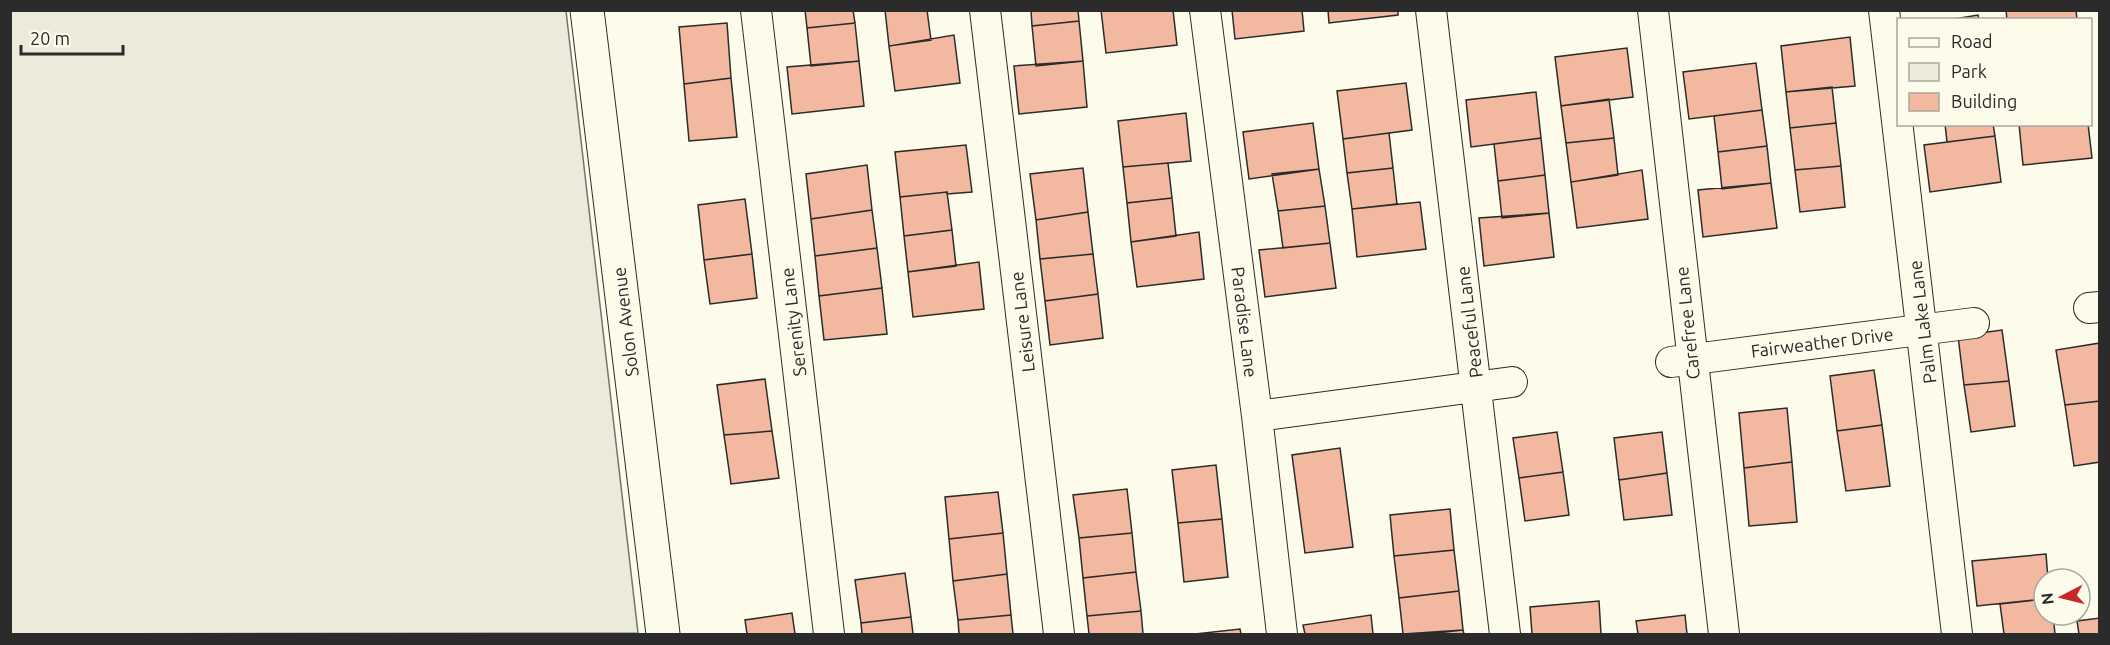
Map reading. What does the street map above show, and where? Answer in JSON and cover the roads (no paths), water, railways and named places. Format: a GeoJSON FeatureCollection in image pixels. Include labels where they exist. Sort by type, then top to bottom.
{"type":"FeatureCollection","features":[{"type":"Feature","properties":{"kind":"street","name":"Solon Avenue"},"geometry":{"type":"LineString","coordinates":[[587,10],[663,634]]}},
{"type":"Feature","properties":{"kind":"street","name":"Serenity Lane"},"geometry":{"type":"LineString","coordinates":[[756,10],[829,634]]}},
{"type":"Feature","properties":{"kind":"street","name":"Leisure Lane"},"geometry":{"type":"LineString","coordinates":[[985,10],[1059,634]]}},
{"type":"Feature","properties":{"kind":"street","name":"Paradise Lane"},"geometry":{"type":"LineString","coordinates":[[1205,10],[1257,416],[1282,634]]}},
{"type":"Feature","properties":{"kind":"street","name":"Peaceful Lane"},"geometry":{"type":"LineString","coordinates":[[1431,10],[1505,634]]}},
{"type":"Feature","properties":{"kind":"street","name":"Carefree Lane"},"geometry":{"type":"LineString","coordinates":[[1653,10],[1681,361],[1724,634]]}},
{"type":"Feature","properties":{"kind":"street","name":"Palm Lake Lane"},"geometry":{"type":"LineString","coordinates":[[1884,10],[1897,116]]}},
{"type":"Feature","properties":{"kind":"street","name":"Palm Lake Lane"},"geometry":{"type":"LineString","coordinates":[[1898,126],[1957,634]]}},
{"type":"Feature","properties":{"kind":"street","name":"Fairweather Drive"},"geometry":{"type":"LineString","coordinates":[[1681,361],[1974,323]]}},
{"type":"Feature","properties":{"kind":"street"},"geometry":{"type":"LineString","coordinates":[[1257,416],[1512,382]]}}]}
